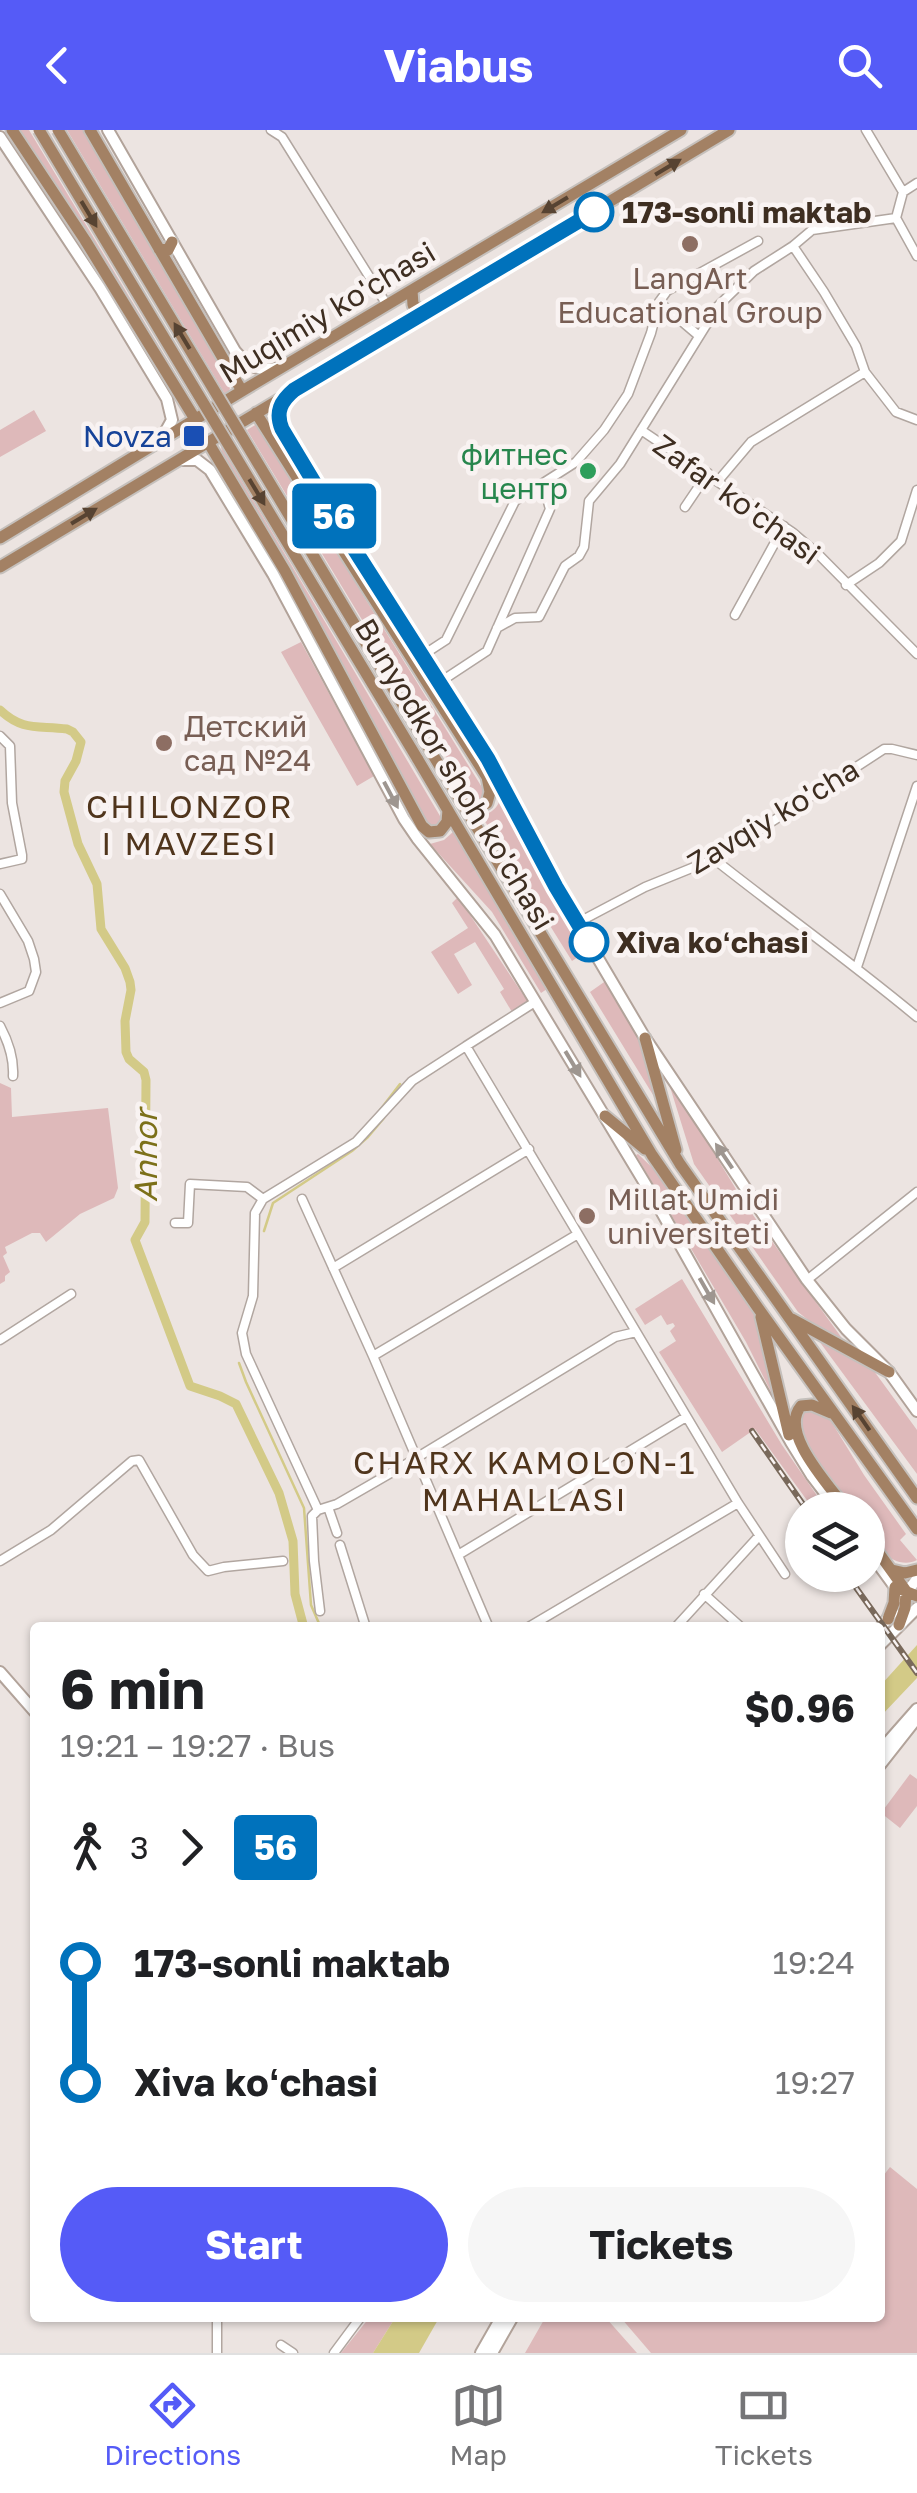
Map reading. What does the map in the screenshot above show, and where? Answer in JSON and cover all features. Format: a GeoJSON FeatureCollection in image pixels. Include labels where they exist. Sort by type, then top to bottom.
{"type":"FeatureCollection","features":[{"type":"Feature","properties":{"kind":"main road"},"geometry":{"type":"LineString","coordinates":[[12,130],[195,420]]}},
{"type":"Feature","properties":{"kind":"main road","name":"Bunyodkor shoh ko'chasi"},"geometry":{"type":"LineString","coordinates":[[39,130],[652,1155],[917,1529]]}},
{"type":"Feature","properties":{"kind":"main road","name":"Bunyodkor shoh ko'chasi"},"geometry":{"type":"LineString","coordinates":[[58,130],[680,1164],[917,1498]]}},
{"type":"Feature","properties":{"kind":"main road"},"geometry":{"type":"LineString","coordinates":[[90,130],[242,391]]}},
{"type":"Feature","properties":{"kind":"main road","name":"Muqimiy ko'chasi"},"geometry":{"type":"LineString","coordinates":[[0,538],[680,130]]}},
{"type":"Feature","properties":{"kind":"main road","name":"Muqimiy ko'chasi"},"geometry":{"type":"LineString","coordinates":[[0,566],[723,131]]}},
{"type":"Feature","properties":{"kind":"main road"},"geometry":{"type":"LineString","coordinates":[[160,249],[168,250],[172,242]]}},
{"type":"Feature","properties":{"kind":"main road"},"geometry":{"type":"LineString","coordinates":[[412,290],[413,306],[425,313]]}},
{"type":"Feature","properties":{"kind":"main road"},"geometry":{"type":"LineString","coordinates":[[256,413],[487,777],[487,803],[477,808],[462,802]]}},
{"type":"Feature","properties":{"kind":"main road"},"geometry":{"type":"LineString","coordinates":[[208,442],[425,830],[440,831],[447,822],[448,810]]}},
{"type":"Feature","properties":{"kind":"main road"},"geometry":{"type":"LineString","coordinates":[[646,1038],[680,1164]]}},
{"type":"Feature","properties":{"kind":"main road"},"geometry":{"type":"LineString","coordinates":[[605,1116],[652,1155]]}},
{"type":"Feature","properties":{"kind":"main road"},"geometry":{"type":"LineString","coordinates":[[758,1308],[791,1442]]}},
{"type":"Feature","properties":{"kind":"main road"},"geometry":{"type":"LineString","coordinates":[[788,1317],[889,1372]]}},
{"type":"Feature","properties":{"kind":"main road"},"geometry":{"type":"LineString","coordinates":[[834,1492],[806,1453],[794,1425],[797,1410],[807,1404],[821,1407],[838,1418]]}},
{"type":"Feature","properties":{"kind":"main road"},"geometry":{"type":"LineString","coordinates":[[885,1563],[906,1591],[906,1606],[889,1624]]}},
{"type":"Feature","properties":{"kind":"main road"},"geometry":{"type":"LineString","coordinates":[[890,1570],[917,1570]]}},
{"type":"Feature","properties":{"kind":"street"},"geometry":{"type":"LineString","coordinates":[[108,130],[235,351],[246,363],[262,370],[289,363]]}},
{"type":"Feature","properties":{"kind":"street"},"geometry":{"type":"LineString","coordinates":[[271,130],[285,134],[387,304]]}},
{"type":"Feature","properties":{"kind":"street"},"geometry":{"type":"LineString","coordinates":[[866,130],[903,192]]}},
{"type":"Feature","properties":{"kind":"street"},"geometry":{"type":"LineString","coordinates":[[0,137],[100,288],[167,399],[171,423],[155,444]]}},
{"type":"Feature","properties":{"kind":"street"},"geometry":{"type":"LineString","coordinates":[[917,183],[903,192],[896,218],[917,256]]}},
{"type":"Feature","properties":{"kind":"street"},"geometry":{"type":"LineString","coordinates":[[497,628],[515,618],[539,617],[565,566],[584,547],[589,501],[620,464],[718,306],[746,278],[812,230],[896,218]]}},
{"type":"Feature","properties":{"kind":"street"},"geometry":{"type":"LineString","coordinates":[[423,655],[446,640],[515,500],[576,462],[628,394],[658,302],[667,291],[758,241]]}},
{"type":"Feature","properties":{"kind":"street"},"geometry":{"type":"LineString","coordinates":[[793,246],[856,346],[865,372],[896,412],[917,420]]}},
{"type":"Feature","properties":{"kind":"street"},"geometry":{"type":"LineString","coordinates":[[658,302],[699,336]]}},
{"type":"Feature","properties":{"kind":"street"},"geometry":{"type":"LineString","coordinates":[[718,480],[751,442],[865,372]]}},
{"type":"Feature","properties":{"kind":"street"},"geometry":{"type":"LineString","coordinates":[[294,390],[279,410],[282,429],[502,782],[556,887],[646,1038],[807,1280],[846,1329],[889,1372],[917,1411]]}},
{"type":"Feature","properties":{"kind":"street","name":"Zafar ko'chasi"},"geometry":{"type":"LineString","coordinates":[[640,430],[784,526],[819,555],[917,654]]}},
{"type":"Feature","properties":{"kind":"street"},"geometry":{"type":"LineString","coordinates":[[174,462],[192,459],[210,470],[292,598],[404,819],[486,923],[605,1116],[791,1442],[824,1492]]}},
{"type":"Feature","properties":{"kind":"street"},"geometry":{"type":"LineString","coordinates":[[685,507],[708,473]]}},
{"type":"Feature","properties":{"kind":"street"},"geometry":{"type":"LineString","coordinates":[[440,682],[487,651],[550,509],[543,484]]}},
{"type":"Feature","properties":{"kind":"street"},"geometry":{"type":"LineString","coordinates":[[846,584],[879,563],[901,541],[917,490]]}},
{"type":"Feature","properties":{"kind":"street"},"geometry":{"type":"LineString","coordinates":[[735,615],[784,526]]}},
{"type":"Feature","properties":{"kind":"street"},"geometry":{"type":"LineString","coordinates":[[0,736],[10,746],[12,803],[22,859],[0,864]]}},
{"type":"Feature","properties":{"kind":"street","name":"Zavqiy ko'cha"},"geometry":{"type":"LineString","coordinates":[[578,923],[644,888],[714,859],[884,750],[892,748],[917,756]]}},
{"type":"Feature","properties":{"kind":"street"},"geometry":{"type":"LineString","coordinates":[[856,967],[917,786]]}},
{"type":"Feature","properties":{"kind":"street"},"geometry":{"type":"LineString","coordinates":[[714,859],[917,1016]]}},
{"type":"Feature","properties":{"kind":"street"},"geometry":{"type":"LineString","coordinates":[[0,894],[28,941],[36,972],[28,991],[0,1003]]}},
{"type":"Feature","properties":{"kind":"street"},"geometry":{"type":"LineString","coordinates":[[337,1533],[246,1354],[242,1333],[253,1296],[254,1213],[263,1199],[366,1134],[412,1081],[535,1002]]}},
{"type":"Feature","properties":{"kind":"street"},"geometry":{"type":"LineString","coordinates":[[0,1026],[13,1076]]}},
{"type":"Feature","properties":{"kind":"street"},"geometry":{"type":"LineString","coordinates":[[466,1046],[686,1416],[785,1574]]}},
{"type":"Feature","properties":{"kind":"street"},"geometry":{"type":"LineString","coordinates":[[333,1268],[529,1150]]}},
{"type":"Feature","properties":{"kind":"street"},"geometry":{"type":"LineString","coordinates":[[174,1223],[188,1223],[190,1184],[247,1187],[263,1199]]}},
{"type":"Feature","properties":{"kind":"street"},"geometry":{"type":"LineString","coordinates":[[807,1280],[917,1192]]}},
{"type":"Feature","properties":{"kind":"street"},"geometry":{"type":"LineString","coordinates":[[302,1199],[486,1622]]}},
{"type":"Feature","properties":{"kind":"street"},"geometry":{"type":"LineString","coordinates":[[373,1356],[578,1234]]}},
{"type":"Feature","properties":{"kind":"street"},"geometry":{"type":"LineString","coordinates":[[0,1340],[71,1294]]}},
{"type":"Feature","properties":{"kind":"street"},"geometry":{"type":"LineString","coordinates":[[320,1611],[312,1561],[312,1516],[416,1458],[614,1337],[636,1332]]}},
{"type":"Feature","properties":{"kind":"street"},"geometry":{"type":"LineString","coordinates":[[458,1555],[686,1416]]}},
{"type":"Feature","properties":{"kind":"street"},"geometry":{"type":"LineString","coordinates":[[0,1561],[50,1530],[132,1461],[139,1460],[193,1555],[208,1572],[283,1562]]}},
{"type":"Feature","properties":{"kind":"street"},"geometry":{"type":"LineString","coordinates":[[536,1622],[738,1502]]}},
{"type":"Feature","properties":{"kind":"street"},"geometry":{"type":"LineString","coordinates":[[680,1622],[759,1536]]}},
{"type":"Feature","properties":{"kind":"street"},"geometry":{"type":"LineString","coordinates":[[340,1545],[364,1622]]}},
{"type":"Feature","properties":{"kind":"street"},"geometry":{"type":"LineString","coordinates":[[885,1568],[906,1591],[917,1579]]}},
{"type":"Feature","properties":{"kind":"street"},"geometry":{"type":"LineString","coordinates":[[704,1594],[735,1622]]}},
{"type":"Feature","properties":{"kind":"street"},"geometry":{"type":"LineString","coordinates":[[889,1624],[917,1608]]}},
{"type":"Feature","properties":{"kind":"street"},"geometry":{"type":"LineString","coordinates":[[0,1672],[30,1706]]}},
{"type":"Feature","properties":{"kind":"street"},"geometry":{"type":"LineString","coordinates":[[885,1745],[917,1708]]}},
{"type":"Feature","properties":{"kind":"street"},"geometry":{"type":"LineString","coordinates":[[885,1758],[917,1718]]}},
{"type":"Feature","properties":{"kind":"street"},"geometry":{"type":"LineString","coordinates":[[216,2353],[217,2322]]}},
{"type":"Feature","properties":{"kind":"street"},"geometry":{"type":"LineString","coordinates":[[334,2353],[357,2322]]}},
{"type":"Feature","properties":{"kind":"street"},"geometry":{"type":"LineString","coordinates":[[481,2353],[499,2322]]}},
{"type":"Feature","properties":{"kind":"street"},"geometry":{"type":"LineString","coordinates":[[492,2353],[510,2322]]}},
{"type":"Feature","properties":{"kind":"street"},"geometry":{"type":"LineString","coordinates":[[281,2345],[292,2353]]}},
{"type":"Feature","properties":{"kind":"shaded area"},"geometry":{"type":"Polygon","coordinates":[[[18,130],[29,130],[198,411],[193,408],[18,130]]]}},
{"type":"Feature","properties":{"kind":"shaded area"},"geometry":{"type":"Polygon","coordinates":[[[67,130],[85,130],[229,378],[229,392],[225,394],[67,130]]]}},
{"type":"Feature","properties":{"kind":"shaded area"},"geometry":{"type":"Polygon","coordinates":[[[34,410],[46,431],[0,457],[0,430],[34,410]]]}},
{"type":"Feature","properties":{"kind":"shaded area"},"geometry":{"type":"Polygon","coordinates":[[[257,424],[483,789],[481,799],[472,796],[438,745],[247,430],[257,424]]]}},
{"type":"Feature","properties":{"kind":"shaded area"},"geometry":{"type":"Polygon","coordinates":[[[221,446],[440,816],[436,826],[427,825],[221,446]]]}},
{"type":"Feature","properties":{"kind":"shaded area"},"geometry":{"type":"Polygon","coordinates":[[[301,642],[374,776],[357,786],[281,652],[301,642]]]}},
{"type":"Feature","properties":{"kind":"shaded area"},"geometry":{"type":"Polygon","coordinates":[[[502,793],[531,852],[587,945],[572,961],[481,815],[496,808],[502,793]]]}},
{"type":"Feature","properties":{"kind":"shaded area"},"geometry":{"type":"Polygon","coordinates":[[[453,832],[547,989],[541,993],[492,912],[430,844],[453,832]]]}},
{"type":"Feature","properties":{"kind":"shaded area"},"geometry":{"type":"Polygon","coordinates":[[[458,897],[528,1002],[512,1012],[500,992],[504,989],[475,942],[454,954],[472,985],[458,994],[431,952],[468,928],[452,903],[458,897]]]}},
{"type":"Feature","properties":{"kind":"shaded area"},"geometry":{"type":"Polygon","coordinates":[[[607,980],[634,1025],[661,1108],[590,992],[607,980]]]}},
{"type":"Feature","properties":{"kind":"shaded area"},"geometry":{"type":"Polygon","coordinates":[[[666,1074],[745,1204],[844,1341],[798,1312],[694,1164],[666,1074]]]}},
{"type":"Feature","properties":{"kind":"shaded area"},"geometry":{"type":"Polygon","coordinates":[[[0,1083],[11,1088],[12,1117],[108,1108],[118,1188],[114,1198],[80,1214],[46,1242],[40,1233],[32,1233],[5,1247],[7,1253],[3,1256],[10,1272],[0,1284],[0,1083]]]}},
{"type":"Feature","properties":{"kind":"shaded area"},"geometry":{"type":"Polygon","coordinates":[[[638,1154],[659,1174],[756,1317],[776,1402],[746,1342],[638,1154]]]}},
{"type":"Feature","properties":{"kind":"shaded area"},"geometry":{"type":"Polygon","coordinates":[[[682,1279],[815,1492],[801,1492],[755,1429],[722,1452],[659,1352],[676,1341],[670,1331],[675,1326],[667,1325],[661,1315],[645,1325],[635,1309],[682,1279]]]}},
{"type":"Feature","properties":{"kind":"shaded area"},"geometry":{"type":"Polygon","coordinates":[[[819,1341],[874,1371],[917,1430],[917,1474],[819,1341]]]}},
{"type":"Feature","properties":{"kind":"shaded area"},"geometry":{"type":"Polygon","coordinates":[[[808,1410],[829,1418],[876,1492],[840,1492],[803,1441],[799,1431],[801,1414],[808,1410]]]}},
{"type":"Feature","properties":{"kind":"shaded area"},"geometry":{"type":"Polygon","coordinates":[[[885,1504],[906,1534],[900,1540],[917,1560],[901,1562],[886,1555],[885,1504]]]}},
{"type":"Feature","properties":{"kind":"shaded area"},"geometry":{"type":"Polygon","coordinates":[[[917,1645],[917,1678],[885,1712],[885,1680],[917,1645]]]}},
{"type":"Feature","properties":{"kind":"shaded area"},"geometry":{"type":"Polygon","coordinates":[[[910,1774],[917,1779],[917,1806],[900,1828],[885,1816],[885,1808],[910,1774]]]}},
{"type":"Feature","properties":{"kind":"shaded area"},"geometry":{"type":"Polygon","coordinates":[[[890,2167],[917,2189],[917,2353],[651,2353],[624,2322],[885,2322],[885,2174],[890,2167]]]}},
{"type":"Feature","properties":{"kind":"shaded area"},"geometry":{"type":"Polygon","coordinates":[[[366,2322],[392,2322],[373,2353],[341,2353],[366,2322]]]}},
{"type":"Feature","properties":{"kind":"shaded area"},"geometry":{"type":"Polygon","coordinates":[[[392,2322],[437,2322],[419,2353],[373,2353],[392,2322]]]}},
{"type":"Feature","properties":{"kind":"shaded area"},"geometry":{"type":"Polygon","coordinates":[[[543,2322],[610,2322],[637,2353],[525,2353],[543,2322]]]}},
{"type":"Feature","properties":{"kind":"waterway","name":"Anhor"},"geometry":{"type":"LineString","coordinates":[[0,710],[24,725],[67,729],[81,742],[64,792],[78,844],[97,884],[101,929],[130,982],[126,1052],[144,1072],[146,1080],[145,1222],[135,1240],[190,1386],[236,1404],[279,1493],[293,1541],[295,1594],[302,1622]]}},
{"type":"Feature","properties":{"kind":"waterway"},"geometry":{"type":"LineString","coordinates":[[264,1231],[273,1203],[368,1137],[384,1118],[380,1110],[400,1084]]}},
{"type":"Feature","properties":{"kind":"waterway"},"geometry":{"type":"LineString","coordinates":[[239,1363],[304,1508],[311,1605],[318,1622]]}},
{"type":"Feature","properties":{"kind":"railway"},"geometry":{"type":"LineString","coordinates":[[752,1431],[794,1492]]}},
{"type":"Feature","properties":{"kind":"railway"},"geometry":{"type":"LineString","coordinates":[[859,1592],[881,1622]]}},
{"type":"Feature","properties":{"kind":"railway"},"geometry":{"type":"LineString","coordinates":[[885,1628],[917,1673]]}},
{"type":"Feature","properties":{"kind":"bus line","name":"56"},"geometry":{"type":"LineString","coordinates":[[589,942],[502,782],[351,544],[278,416],[280,405],[294,390],[594,212]]}},
{"type":"Feature","properties":{"kind":"place","name":"173-sonli maktab"},"geometry":{"type":"Point","coordinates":[594,212]}},
{"type":"Feature","properties":{"kind":"place","name":"LangArt Educational Group"},"geometry":{"type":"Point","coordinates":[690,244]}},
{"type":"Feature","properties":{"kind":"place","name":"Novza"},"geometry":{"type":"Point","coordinates":[194,436]}},
{"type":"Feature","properties":{"kind":"place","name":"фитнес центр"},"geometry":{"type":"Point","coordinates":[588,471]}},
{"type":"Feature","properties":{"kind":"place","name":"Детский сад №24"},"geometry":{"type":"Point","coordinates":[164,743]}},
{"type":"Feature","properties":{"kind":"place","name":"Xiva koʻchasi"},"geometry":{"type":"Point","coordinates":[589,942]}},
{"type":"Feature","properties":{"kind":"place","name":"Millat Umidi universiteti"},"geometry":{"type":"Point","coordinates":[587,1216]}},
{"type":"Feature","properties":{"kind":"district","name":"CHILONZOR I MAVZESI"},"geometry":{"type":"Point","coordinates":[190,824]}},
{"type":"Feature","properties":{"kind":"district","name":"CHARX KAMOLON-1 MAHALLASI"},"geometry":{"type":"Point","coordinates":[525,1480]}}]}
